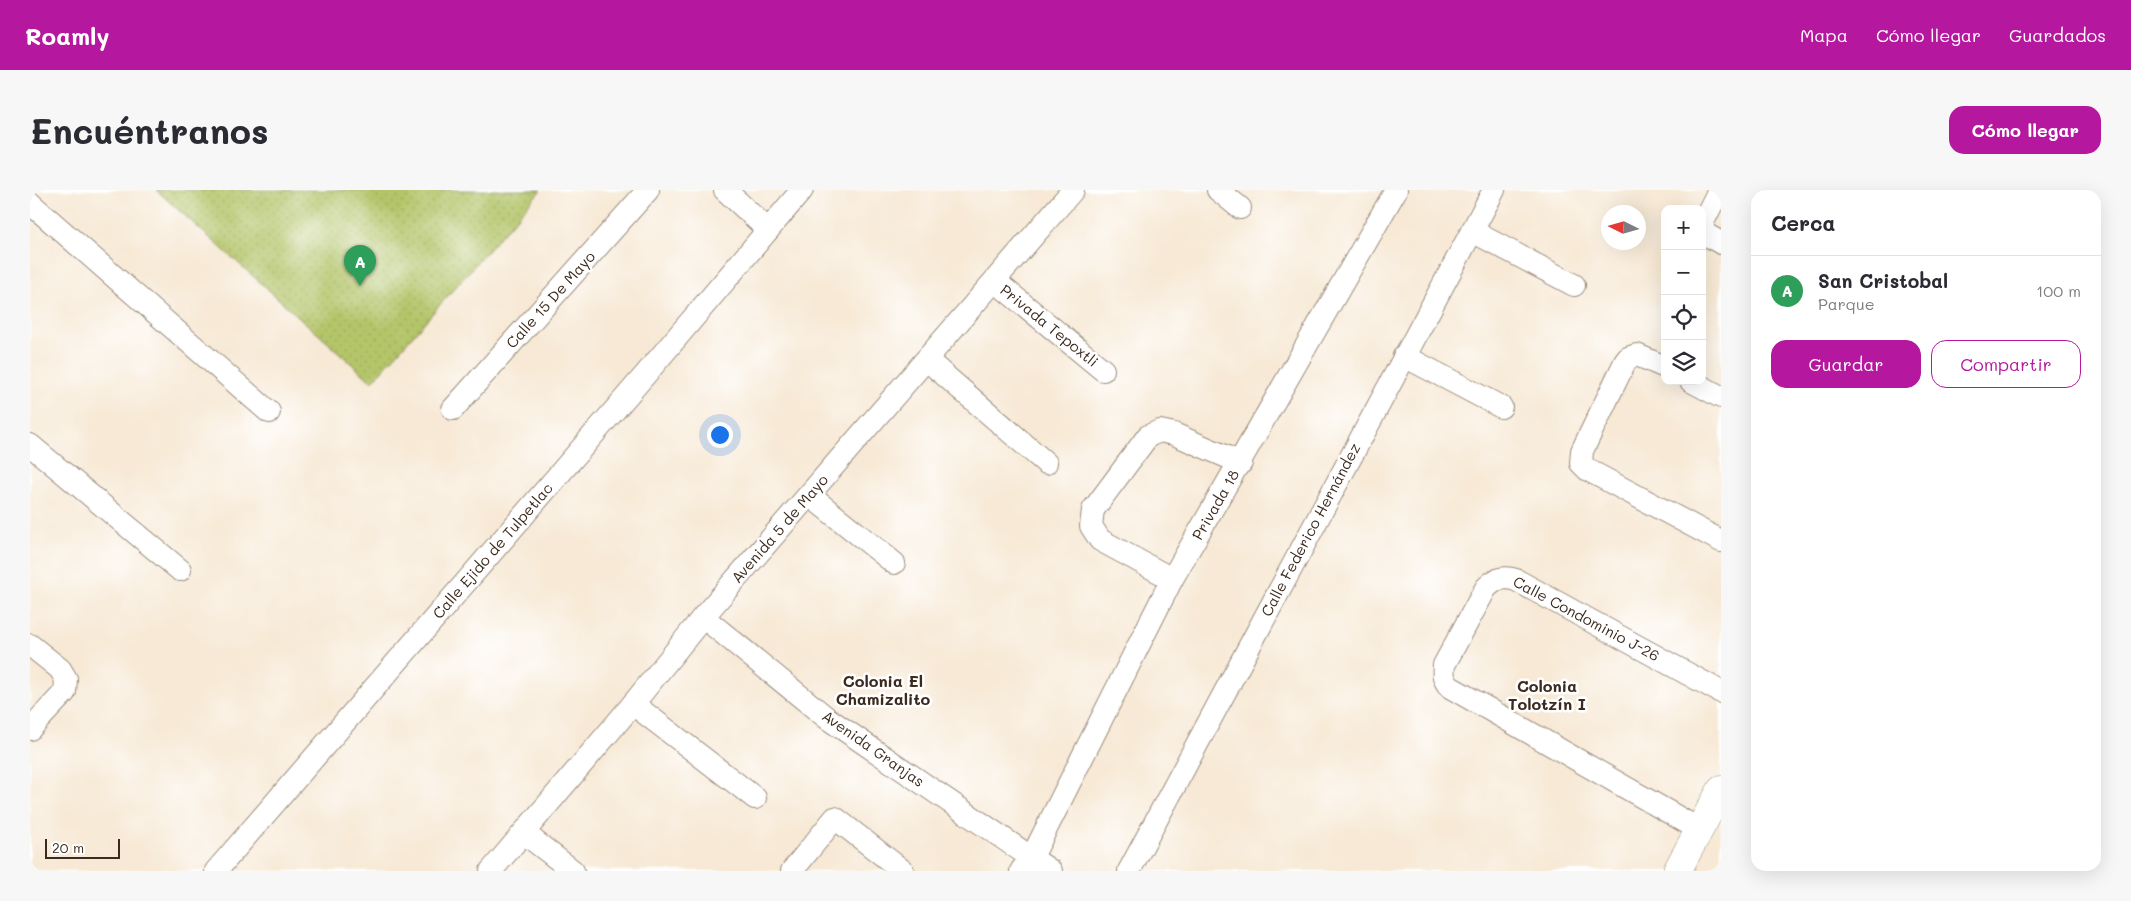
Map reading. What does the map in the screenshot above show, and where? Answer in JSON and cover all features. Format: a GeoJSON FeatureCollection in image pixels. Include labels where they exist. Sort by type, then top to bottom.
{"type":"FeatureCollection","features":[{"type":"Feature","properties":{"kind":"street"},"geometry":{"type":"LineString","coordinates":[[30,196],[36,190]]}},
{"type":"Feature","properties":{"kind":"street","name":"Calle 15 De Mayo"},"geometry":{"type":"LineString","coordinates":[[453,410],[648,190]]}},
{"type":"Feature","properties":{"kind":"street"},"geometry":{"type":"LineString","coordinates":[[725,190],[768,230]]}},
{"type":"Feature","properties":{"kind":"street","name":"Calle Ejido de Tulpetlac"},"geometry":{"type":"LineString","coordinates":[[216,871],[632,390],[802,190]]}},
{"type":"Feature","properties":{"kind":"street","name":"Avenida 5 de Mayo"},"geometry":{"type":"LineString","coordinates":[[491,871],[633,704],[703,617],[1073,190]]}},
{"type":"Feature","properties":{"kind":"street"},"geometry":{"type":"LineString","coordinates":[[1218,190],[1240,208]]}},
{"type":"Feature","properties":{"kind":"street","name":"Privada 18"},"geometry":{"type":"LineString","coordinates":[[1040,868],[1047,826],[1172,579],[1241,463],[1396,190]]}},
{"type":"Feature","properties":{"kind":"street","name":"Calle Federico Hernández"},"geometry":{"type":"LineString","coordinates":[[1129,871],[1494,190]]}},
{"type":"Feature","properties":{"kind":"street"},"geometry":{"type":"LineString","coordinates":[[1706,216],[1719,190]]}},
{"type":"Feature","properties":{"kind":"street"},"geometry":{"type":"LineString","coordinates":[[30,203],[269,412]]}},
{"type":"Feature","properties":{"kind":"street"},"geometry":{"type":"LineString","coordinates":[[1472,231],[1574,285]]}},
{"type":"Feature","properties":{"kind":"street"},"geometry":{"type":"LineString","coordinates":[[1706,235],[1721,243]]}},
{"type":"Feature","properties":{"kind":"street","name":"Privada Tepoxtli"},"geometry":{"type":"LineString","coordinates":[[995,281],[1103,370]]}},
{"type":"Feature","properties":{"kind":"street"},"geometry":{"type":"LineString","coordinates":[[1661,365],[1637,355],[1628,358],[1582,451],[1581,463],[1588,470],[1721,541]]}},
{"type":"Feature","properties":{"kind":"street"},"geometry":{"type":"LineString","coordinates":[[1404,356],[1501,407]]}},
{"type":"Feature","properties":{"kind":"street"},"geometry":{"type":"LineString","coordinates":[[927,360],[1046,463]]}},
{"type":"Feature","properties":{"kind":"street"},"geometry":{"type":"LineString","coordinates":[[1698,385],[1721,397]]}},
{"type":"Feature","properties":{"kind":"street"},"geometry":{"type":"LineString","coordinates":[[1172,579],[1100,540],[1091,526],[1092,510],[1148,436],[1160,431],[1174,434],[1241,463]]}},
{"type":"Feature","properties":{"kind":"street"},"geometry":{"type":"LineString","coordinates":[[30,445],[180,570]]}},
{"type":"Feature","properties":{"kind":"street"},"geometry":{"type":"LineString","coordinates":[[809,496],[894,563]]}},
{"type":"Feature","properties":{"kind":"street","name":"Calle Condominio J-26"},"geometry":{"type":"LineString","coordinates":[[1700,830],[1450,687],[1443,678],[1444,665],[1486,588],[1493,582],[1507,577],[1516,580],[1721,692]]}},
{"type":"Feature","properties":{"kind":"street","name":"Avenida Granjas"},"geometry":{"type":"LineString","coordinates":[[703,617],[827,718],[1040,868]]}},
{"type":"Feature","properties":{"kind":"street"},"geometry":{"type":"LineString","coordinates":[[30,645],[60,669],[66,679],[65,692],[30,729]]}},
{"type":"Feature","properties":{"kind":"street"},"geometry":{"type":"LineString","coordinates":[[633,704],[755,798]]}},
{"type":"Feature","properties":{"kind":"street"},"geometry":{"type":"LineString","coordinates":[[1677,871],[1721,790]]}},
{"type":"Feature","properties":{"kind":"street"},"geometry":{"type":"LineString","coordinates":[[792,871],[835,818],[903,871]]}},
{"type":"Feature","properties":{"kind":"street"},"geometry":{"type":"LineString","coordinates":[[524,833],[573,871]]}},
{"type":"Feature","properties":{"kind":"green space"},"geometry":{"type":"Polygon","coordinates":[[[156,190],[541,190],[372,382],[156,190]]]}},
{"type":"Feature","properties":{"kind":"place","name":"San Cristobal"},"geometry":{"type":"Point","coordinates":[360,286]}},
{"type":"Feature","properties":{"kind":"district","name":"Colonia El Chamizalito"},"geometry":{"type":"Point","coordinates":[883,690]}},
{"type":"Feature","properties":{"kind":"district","name":"Colonia Tolotzín I"},"geometry":{"type":"Point","coordinates":[1547,695]}}]}
